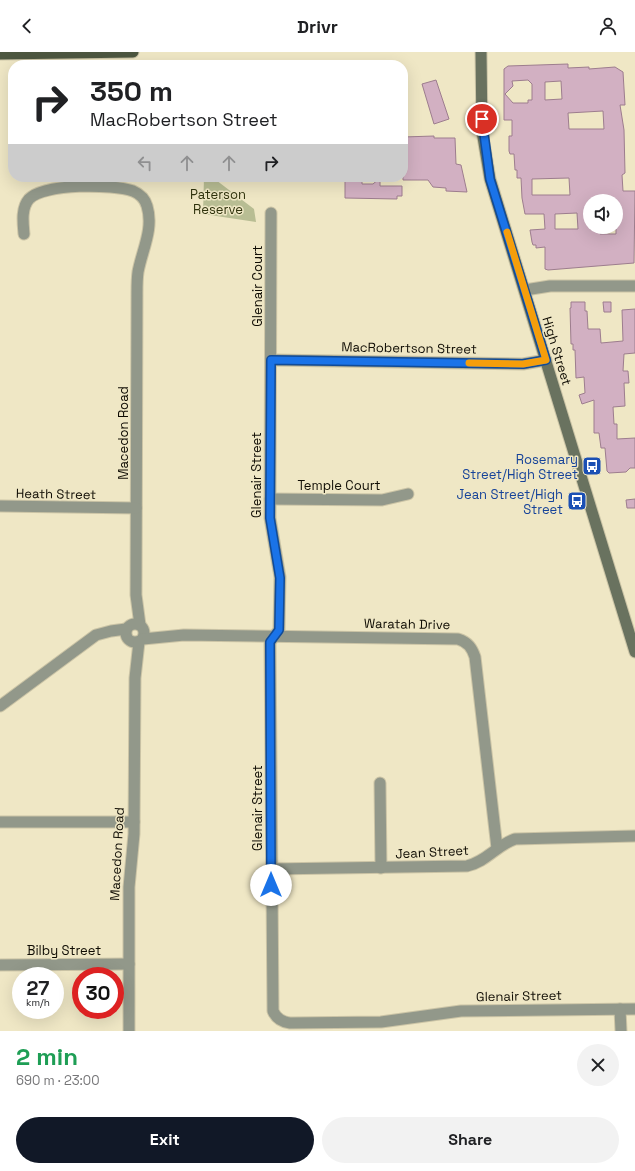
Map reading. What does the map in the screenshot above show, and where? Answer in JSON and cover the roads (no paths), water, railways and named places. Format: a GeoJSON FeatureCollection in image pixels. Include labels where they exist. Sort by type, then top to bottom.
{"type":"FeatureCollection","features":[{"type":"Feature","properties":{"kind":"main road"},"geometry":{"type":"LineString","coordinates":[[0,54],[133,52]]}},
{"type":"Feature","properties":{"kind":"main road","name":"High Street"},"geometry":{"type":"LineString","coordinates":[[481,52],[481,107],[490,179],[635,652]]}},
{"type":"Feature","properties":{"kind":"street","name":"Macedon Road"},"geometry":{"type":"LineString","coordinates":[[24,234],[23,217],[28,200],[37,194],[62,188],[84,187],[132,191],[145,200],[148,212],[148,233],[138,271],[134,822],[129,887],[129,1031]]}},
{"type":"Feature","properties":{"kind":"street","name":"Glenair Court"},"geometry":{"type":"LineString","coordinates":[[271,360],[272,213]]}},
{"type":"Feature","properties":{"kind":"street"},"geometry":{"type":"LineString","coordinates":[[525,290],[550,286],[635,286]]}},
{"type":"Feature","properties":{"kind":"street","name":"MacRobertson Street"},"geometry":{"type":"LineString","coordinates":[[271,360],[523,364],[546,360]]}},
{"type":"Feature","properties":{"kind":"street","name":"Glenair Street"},"geometry":{"type":"LineString","coordinates":[[271,360],[270,525],[280,578],[279,630],[270,642],[272,1007],[275,1016],[282,1021],[290,1023],[373,1022],[461,1011],[635,1008]]}},
{"type":"Feature","properties":{"kind":"street","name":"Temple Court"},"geometry":{"type":"LineString","coordinates":[[270,499],[382,500],[408,494]]}},
{"type":"Feature","properties":{"kind":"street","name":"Heath Street"},"geometry":{"type":"LineString","coordinates":[[0,506],[136,508]]}},
{"type":"Feature","properties":{"kind":"street","name":"Waratah Drive"},"geometry":{"type":"LineString","coordinates":[[0,706],[90,639],[102,632],[184,635],[458,639],[469,645],[475,657],[497,848]]}},
{"type":"Feature","properties":{"kind":"street"},"geometry":{"type":"LineString","coordinates":[[380,783],[381,868]]}},
{"type":"Feature","properties":{"kind":"street"},"geometry":{"type":"LineString","coordinates":[[0,822],[134,822]]}},
{"type":"Feature","properties":{"kind":"street","name":"Jean Street"},"geometry":{"type":"LineString","coordinates":[[271,869],[467,866],[479,862],[497,848],[515,839],[635,836]]}},
{"type":"Feature","properties":{"kind":"street","name":"Bilby Street"},"geometry":{"type":"LineString","coordinates":[[0,965],[129,964]]}},
{"type":"Feature","properties":{"kind":"street"},"geometry":{"type":"LineString","coordinates":[[620,1009],[621,1031]]}},
{"type":"Feature","properties":{"kind":"place","name":"Rosemary Street/High Street"},"geometry":{"type":"Point","coordinates":[592,466]}},
{"type":"Feature","properties":{"kind":"place","name":"Jean Street/High Street"},"geometry":{"type":"Point","coordinates":[577,501]}},
{"type":"Feature","properties":{"kind":"park label","name":"Paterson Reserve"},"geometry":{"type":"Point","coordinates":[218,202]}}]}
